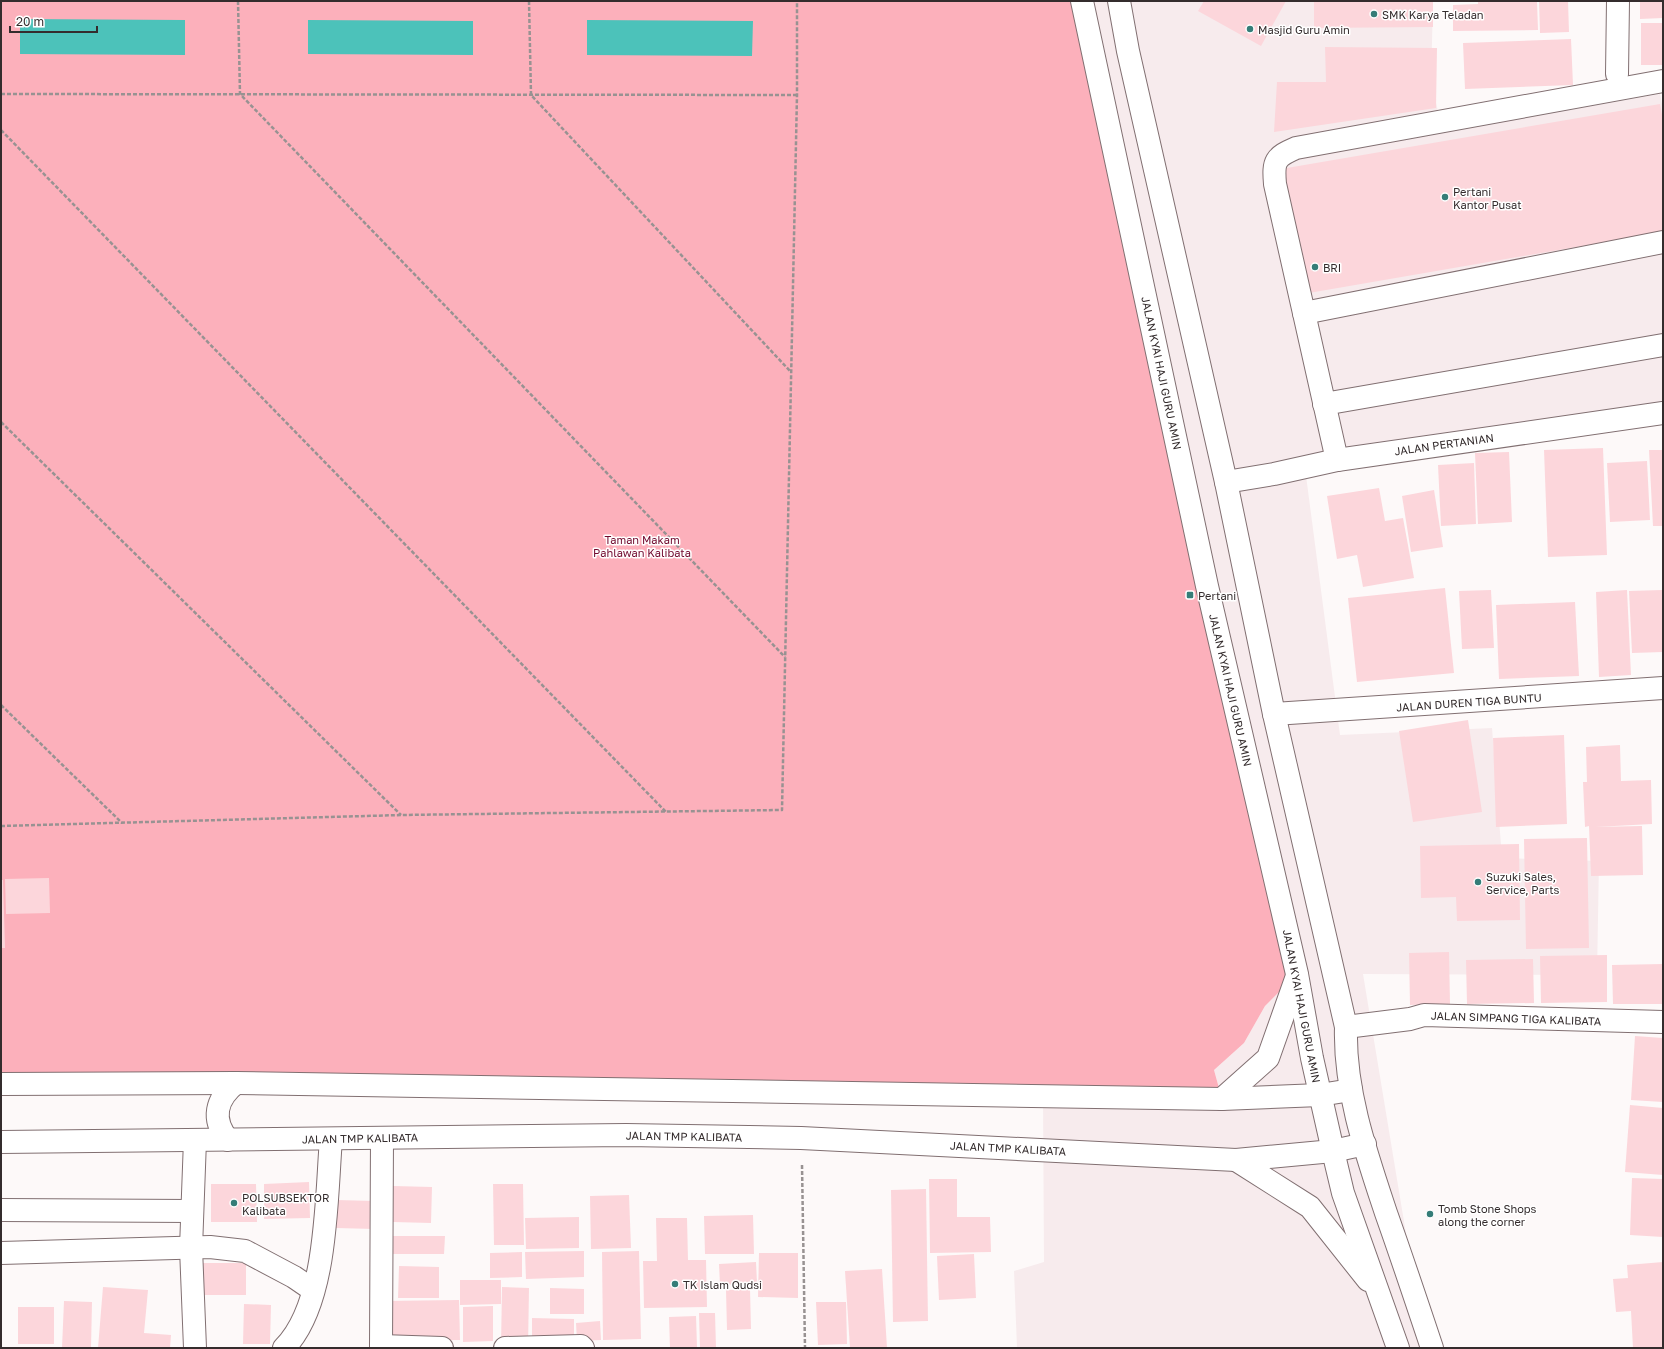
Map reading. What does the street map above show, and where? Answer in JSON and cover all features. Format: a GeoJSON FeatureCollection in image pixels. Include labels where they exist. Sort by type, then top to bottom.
{"type":"FeatureCollection","features":[{"type":"Feature","properties":{"kind":"main road","name":"JALAN KYAI HAJI GURU AMIN"},"geometry":{"type":"LineString","coordinates":[[1082,1],[1208,586],[1297,974],[1312,1058],[1333,1152],[1343,1193],[1398,1348]]}},
{"type":"Feature","properties":{"kind":"main road"},"geometry":{"type":"LineString","coordinates":[[1119,1],[1129,59],[1226,482],[1274,714],[1352,1026],[1345,1054],[1352,1090],[1365,1144],[1432,1348]]}},
{"type":"Feature","properties":{"kind":"main road"},"geometry":{"type":"LineString","coordinates":[[1617,74],[1618,1]]}},
{"type":"Feature","properties":{"kind":"main road"},"geometry":{"type":"LineString","coordinates":[[1337,460],[1275,184],[1274,166],[1280,155],[1296,148],[1663,81]]}},
{"type":"Feature","properties":{"kind":"main road"},"geometry":{"type":"LineString","coordinates":[[1304,313],[1663,242]]}},
{"type":"Feature","properties":{"kind":"main road"},"geometry":{"type":"LineString","coordinates":[[1324,404],[1663,345]]}},
{"type":"Feature","properties":{"kind":"main road","name":"JALAN PERTANIAN"},"geometry":{"type":"LineString","coordinates":[[1226,482],[1337,460],[1663,413]]}},
{"type":"Feature","properties":{"kind":"main road","name":"JALAN DUREN TIGA BUNTU"},"geometry":{"type":"LineString","coordinates":[[1274,714],[1663,688]]}},
{"type":"Feature","properties":{"kind":"main road"},"geometry":{"type":"LineString","coordinates":[[1222,1099],[1268,1058],[1297,974]]}},
{"type":"Feature","properties":{"kind":"main road","name":"JALAN SIMPANG TIGA KALIBATA"},"geometry":{"type":"LineString","coordinates":[[1352,1026],[1410,1019],[1424,1015],[1663,1022]]}},
{"type":"Feature","properties":{"kind":"main road"},"geometry":{"type":"LineString","coordinates":[[1,1084],[236,1083],[1222,1099],[1320,1095],[1352,1090]]}},
{"type":"Feature","properties":{"kind":"main road"},"geometry":{"type":"LineString","coordinates":[[228,1140],[220,1130],[218,1115],[220,1101],[224,1093],[236,1083]]}},
{"type":"Feature","properties":{"kind":"main road","name":"JALAN TMP KALIBATA"},"geometry":{"type":"LineString","coordinates":[[1,1142],[626,1135],[801,1138],[1236,1160],[1333,1152],[1365,1144]]}},
{"type":"Feature","properties":{"kind":"main road"},"geometry":{"type":"LineString","coordinates":[[382,1138],[381,1347],[442,1348]]}},
{"type":"Feature","properties":{"kind":"main road"},"geometry":{"type":"LineString","coordinates":[[284,1348],[295,1337],[308,1307],[320,1264],[331,1139]]}},
{"type":"Feature","properties":{"kind":"main road"},"geometry":{"type":"LineString","coordinates":[[194,1140],[191,1248],[195,1348]]}},
{"type":"Feature","properties":{"kind":"main road"},"geometry":{"type":"LineString","coordinates":[[1236,1160],[1310,1207],[1380,1295]]}},
{"type":"Feature","properties":{"kind":"main road"},"geometry":{"type":"LineString","coordinates":[[1,1210],[192,1211]]}},
{"type":"Feature","properties":{"kind":"main road"},"geometry":{"type":"LineString","coordinates":[[1,1253],[210,1247],[245,1251],[294,1277],[313,1290]]}},
{"type":"Feature","properties":{"kind":"main road"},"geometry":{"type":"LineString","coordinates":[[505,1348],[581,1346],[583,1348]]}},
{"type":"Feature","properties":{"kind":"path"},"geometry":{"type":"LineString","coordinates":[[238,1],[240,94],[785,657]]}},
{"type":"Feature","properties":{"kind":"path"},"geometry":{"type":"LineString","coordinates":[[529,1],[531,95],[790,371]]}},
{"type":"Feature","properties":{"kind":"path"},"geometry":{"type":"LineString","coordinates":[[1,826],[122,824],[402,815],[782,810],[790,371],[797,95],[797,1]]}},
{"type":"Feature","properties":{"kind":"path"},"geometry":{"type":"LineString","coordinates":[[1,94],[797,95]]}},
{"type":"Feature","properties":{"kind":"path"},"geometry":{"type":"LineString","coordinates":[[1,130],[667,812]]}},
{"type":"Feature","properties":{"kind":"path"},"geometry":{"type":"LineString","coordinates":[[1,422],[402,815]]}},
{"type":"Feature","properties":{"kind":"path"},"geometry":{"type":"LineString","coordinates":[[1,705],[122,824]]}},
{"type":"Feature","properties":{"kind":"path"},"geometry":{"type":"LineString","coordinates":[[801,1138],[806,1348]]}},
{"type":"Feature","properties":{"kind":"shaded area"},"geometry":{"type":"Polygon","coordinates":[[[1083,1],[1433,1],[1431,82],[1443,132],[1660,94],[1663,109],[1663,409],[1305,468],[1340,735],[1492,728],[1502,858],[1599,861],[1597,975],[1363,974],[1419,1312],[1432,1348],[1017,1348],[1014,1271],[1044,1262],[1043,1096],[1222,1098],[1214,1070],[1244,1043],[1265,1006],[1297,974],[1083,1]]]}},
{"type":"Feature","properties":{"kind":"green space","name":"Taman Makam Pahlawan Kalibata"},"geometry":{"type":"Polygon","coordinates":[[[1,1],[1083,1],[1297,974],[1265,1006],[1244,1043],[1214,1070],[1222,1099],[1,1086],[1,1]]]}},
{"type":"Feature","properties":{"kind":"water"},"geometry":{"type":"Polygon","coordinates":[[[20,19],[185,20],[185,55],[20,54],[20,19]]]}},
{"type":"Feature","properties":{"kind":"water"},"geometry":{"type":"Polygon","coordinates":[[[308,20],[473,21],[473,55],[308,54],[308,20]]]}},
{"type":"Feature","properties":{"kind":"water"},"geometry":{"type":"Polygon","coordinates":[[[587,20],[753,21],[752,56],[587,55],[587,20]]]}},
{"type":"Feature","properties":{"kind":"building","name":"Masjid Guru Amin"},"geometry":{"type":"Polygon","coordinates":[[[1204,1],[1286,1],[1261,46],[1198,11],[1204,1]]]}},
{"type":"Feature","properties":{"kind":"building","name":"SMK Karya Teladan"},"geometry":{"type":"Polygon","coordinates":[[[1314,1],[1433,1],[1433,27],[1314,28],[1314,1]]]}},
{"type":"Feature","properties":{"kind":"building"},"geometry":{"type":"Polygon","coordinates":[[[1478,1],[1537,1],[1538,30],[1453,31],[1453,5],[1478,4],[1478,1]]]}},
{"type":"Feature","properties":{"kind":"building"},"geometry":{"type":"Polygon","coordinates":[[[1539,1],[1568,1],[1569,32],[1540,33],[1539,1]]]}},
{"type":"Feature","properties":{"kind":"building"},"geometry":{"type":"Polygon","coordinates":[[[1640,1],[1663,1],[1663,18],[1640,19],[1640,1]]]}},
{"type":"Feature","properties":{"kind":"building"},"geometry":{"type":"Polygon","coordinates":[[[1641,23],[1663,23],[1663,65],[1641,65],[1641,23]]]}},
{"type":"Feature","properties":{"kind":"building"},"geometry":{"type":"Polygon","coordinates":[[[1571,39],[1573,85],[1465,89],[1463,43],[1571,39]]]}},
{"type":"Feature","properties":{"kind":"building"},"geometry":{"type":"Polygon","coordinates":[[[1325,47],[1437,48],[1436,108],[1274,132],[1277,82],[1326,82],[1325,47]]]}},
{"type":"Feature","properties":{"kind":"building"},"geometry":{"type":"Polygon","coordinates":[[[1660,104],[1663,120],[1663,232],[1303,294],[1281,169],[1660,104]]]}},
{"type":"Feature","properties":{"kind":"building"},"geometry":{"type":"Polygon","coordinates":[[[1603,448],[1607,555],[1548,557],[1544,450],[1603,448]]]}},
{"type":"Feature","properties":{"kind":"building"},"geometry":{"type":"Polygon","coordinates":[[[1649,450],[1663,450],[1663,526],[1653,526],[1649,450]]]}},
{"type":"Feature","properties":{"kind":"building"},"geometry":{"type":"Polygon","coordinates":[[[1509,452],[1512,522],[1478,524],[1475,453],[1509,452]]]}},
{"type":"Feature","properties":{"kind":"building"},"geometry":{"type":"Polygon","coordinates":[[[1647,461],[1650,520],[1610,522],[1607,463],[1647,461]]]}},
{"type":"Feature","properties":{"kind":"building"},"geometry":{"type":"Polygon","coordinates":[[[1474,463],[1476,524],[1441,526],[1438,465],[1474,463]]]}},
{"type":"Feature","properties":{"kind":"building"},"geometry":{"type":"Polygon","coordinates":[[[1379,488],[1385,521],[1403,518],[1414,578],[1363,587],[1357,555],[1337,559],[1327,496],[1379,488]]]}},
{"type":"Feature","properties":{"kind":"building"},"geometry":{"type":"Polygon","coordinates":[[[1434,490],[1443,547],[1411,552],[1402,496],[1434,490]]]}},
{"type":"Feature","properties":{"kind":"building"},"geometry":{"type":"Polygon","coordinates":[[[1445,588],[1454,673],[1357,682],[1348,598],[1445,588]]]}},
{"type":"Feature","properties":{"kind":"building"},"geometry":{"type":"Polygon","coordinates":[[[1491,590],[1494,648],[1462,649],[1459,591],[1491,590]]]}},
{"type":"Feature","properties":{"kind":"building"},"geometry":{"type":"Polygon","coordinates":[[[1627,590],[1631,675],[1599,677],[1596,592],[1627,590]]]}},
{"type":"Feature","properties":{"kind":"building"},"geometry":{"type":"Polygon","coordinates":[[[1662,590],[1663,652],[1632,653],[1629,591],[1662,590]]]}},
{"type":"Feature","properties":{"kind":"building"},"geometry":{"type":"Polygon","coordinates":[[[1575,602],[1579,676],[1499,679],[1496,605],[1575,602]]]}},
{"type":"Feature","properties":{"kind":"building"},"geometry":{"type":"Polygon","coordinates":[[[1468,720],[1482,812],[1413,822],[1399,731],[1468,720]]]}},
{"type":"Feature","properties":{"kind":"building"},"geometry":{"type":"Polygon","coordinates":[[[1564,735],[1567,824],[1496,827],[1493,738],[1564,735]]]}},
{"type":"Feature","properties":{"kind":"building"},"geometry":{"type":"Polygon","coordinates":[[[1620,745],[1621,781],[1651,780],[1652,824],[1595,827],[1642,826],[1643,875],[1591,876],[1589,826],[1585,827],[1583,782],[1587,782],[1586,747],[1620,745]]]}},
{"type":"Feature","properties":{"kind":"building"},"geometry":{"type":"Polygon","coordinates":[[[1587,838],[1589,948],[1526,949],[1524,839],[1587,838]]]}},
{"type":"Feature","properties":{"kind":"building"},"geometry":{"type":"Polygon","coordinates":[[[1519,844],[1520,920],[1457,921],[1456,897],[1421,898],[1420,846],[1519,844]]]}},
{"type":"Feature","properties":{"kind":"building"},"geometry":{"type":"Polygon","coordinates":[[[49,878],[50,913],[6,914],[5,879],[49,878]]]}},
{"type":"Feature","properties":{"kind":"building"},"geometry":{"type":"Polygon","coordinates":[[[1,880],[3,880],[5,948],[1,948],[1,880]]]}},
{"type":"Feature","properties":{"kind":"building"},"geometry":{"type":"Polygon","coordinates":[[[1449,952],[1450,1004],[1410,1005],[1409,953],[1449,952]]]}},
{"type":"Feature","properties":{"kind":"building"},"geometry":{"type":"Polygon","coordinates":[[[1607,955],[1607,1002],[1541,1003],[1540,956],[1607,955]]]}},
{"type":"Feature","properties":{"kind":"building"},"geometry":{"type":"Polygon","coordinates":[[[1533,959],[1534,1003],[1467,1004],[1466,960],[1533,959]]]}},
{"type":"Feature","properties":{"kind":"building"},"geometry":{"type":"Polygon","coordinates":[[[1663,964],[1663,1004],[1613,1004],[1612,965],[1663,964]]]}},
{"type":"Feature","properties":{"kind":"building"},"geometry":{"type":"Polygon","coordinates":[[[1635,1036],[1663,1038],[1663,1102],[1631,1100],[1635,1036]]]}},
{"type":"Feature","properties":{"kind":"building"},"geometry":{"type":"Polygon","coordinates":[[[1630,1105],[1663,1108],[1663,1175],[1625,1172],[1630,1105]]]}},
{"type":"Feature","properties":{"kind":"building"},"geometry":{"type":"Polygon","coordinates":[[[1632,1178],[1663,1179],[1663,1237],[1630,1235],[1632,1178]]]}},
{"type":"Feature","properties":{"kind":"building"},"geometry":{"type":"Polygon","coordinates":[[[929,1179],[957,1179],[957,1217],[990,1217],[991,1252],[930,1253],[929,1179]]]}},
{"type":"Feature","properties":{"kind":"building"},"geometry":{"type":"Polygon","coordinates":[[[309,1182],[310,1218],[264,1219],[264,1184],[309,1182]]]}},
{"type":"Feature","properties":{"kind":"building","name":"POLSUBSEKTOR Kalibata"},"geometry":{"type":"Polygon","coordinates":[[[211,1184],[256,1184],[257,1222],[211,1222],[211,1184]]]}},
{"type":"Feature","properties":{"kind":"building"},"geometry":{"type":"Polygon","coordinates":[[[493,1184],[523,1184],[524,1245],[494,1245],[493,1184]]]}},
{"type":"Feature","properties":{"kind":"building"},"geometry":{"type":"Polygon","coordinates":[[[393,1186],[432,1187],[431,1223],[393,1222],[393,1186]]]}},
{"type":"Feature","properties":{"kind":"building"},"geometry":{"type":"Polygon","coordinates":[[[926,1189],[928,1321],[893,1322],[891,1190],[926,1189]]]}},
{"type":"Feature","properties":{"kind":"building"},"geometry":{"type":"Polygon","coordinates":[[[629,1195],[631,1248],[591,1249],[590,1196],[629,1195]]]}},
{"type":"Feature","properties":{"kind":"building"},"geometry":{"type":"Polygon","coordinates":[[[336,1200],[375,1201],[374,1229],[336,1228],[336,1200]]]}},
{"type":"Feature","properties":{"kind":"building"},"geometry":{"type":"Polygon","coordinates":[[[753,1215],[754,1254],[705,1254],[704,1216],[753,1215]]]}},
{"type":"Feature","properties":{"kind":"building"},"geometry":{"type":"Polygon","coordinates":[[[579,1217],[579,1248],[526,1249],[525,1218],[579,1217]]]}},
{"type":"Feature","properties":{"kind":"building","name":"TK Islam Qudsi"},"geometry":{"type":"Polygon","coordinates":[[[656,1218],[687,1218],[688,1260],[706,1260],[707,1307],[644,1308],[643,1261],[657,1261],[656,1218]]]}},
{"type":"Feature","properties":{"kind":"building"},"geometry":{"type":"Polygon","coordinates":[[[388,1236],[445,1236],[444,1254],[389,1254],[388,1236]]]}},
{"type":"Feature","properties":{"kind":"building"},"geometry":{"type":"Polygon","coordinates":[[[584,1251],[584,1277],[526,1279],[525,1252],[584,1251]]]}},
{"type":"Feature","properties":{"kind":"building"},"geometry":{"type":"Polygon","coordinates":[[[639,1251],[641,1339],[603,1340],[602,1252],[639,1251]]]}},
{"type":"Feature","properties":{"kind":"building"},"geometry":{"type":"Polygon","coordinates":[[[522,1252],[522,1277],[490,1278],[490,1253],[522,1252]]]}},
{"type":"Feature","properties":{"kind":"building"},"geometry":{"type":"Polygon","coordinates":[[[759,1253],[798,1253],[798,1298],[758,1297],[759,1253]]]}},
{"type":"Feature","properties":{"kind":"building"},"geometry":{"type":"Polygon","coordinates":[[[974,1254],[976,1298],[939,1300],[937,1256],[974,1254]]]}},
{"type":"Feature","properties":{"kind":"building"},"geometry":{"type":"Polygon","coordinates":[[[756,1262],[757,1283],[720,1285],[719,1264],[756,1262]]]}},
{"type":"Feature","properties":{"kind":"building"},"geometry":{"type":"Polygon","coordinates":[[[1663,1262],[1663,1348],[1633,1348],[1631,1311],[1616,1312],[1613,1279],[1628,1278],[1627,1265],[1663,1262]]]}},
{"type":"Feature","properties":{"kind":"building"},"geometry":{"type":"Polygon","coordinates":[[[201,1263],[246,1263],[246,1295],[201,1295],[201,1263]]]}},
{"type":"Feature","properties":{"kind":"building"},"geometry":{"type":"Polygon","coordinates":[[[399,1266],[439,1267],[439,1298],[398,1298],[399,1266]]]}},
{"type":"Feature","properties":{"kind":"building"},"geometry":{"type":"Polygon","coordinates":[[[882,1269],[887,1348],[850,1348],[845,1271],[882,1269]]]}},
{"type":"Feature","properties":{"kind":"building"},"geometry":{"type":"Polygon","coordinates":[[[460,1280],[501,1280],[501,1304],[460,1305],[460,1280]]]}},
{"type":"Feature","properties":{"kind":"building"},"geometry":{"type":"Polygon","coordinates":[[[103,1287],[148,1290],[144,1333],[171,1335],[170,1348],[98,1348],[103,1287]]]}},
{"type":"Feature","properties":{"kind":"building"},"geometry":{"type":"Polygon","coordinates":[[[502,1287],[529,1288],[528,1348],[501,1347],[502,1287]]]}},
{"type":"Feature","properties":{"kind":"building"},"geometry":{"type":"Polygon","coordinates":[[[550,1288],[584,1289],[584,1314],[550,1314],[550,1288]]]}},
{"type":"Feature","properties":{"kind":"building"},"geometry":{"type":"Polygon","coordinates":[[[750,1289],[751,1329],[727,1330],[726,1290],[750,1289]]]}},
{"type":"Feature","properties":{"kind":"building"},"geometry":{"type":"Polygon","coordinates":[[[459,1300],[460,1340],[385,1341],[384,1301],[459,1300]]]}},
{"type":"Feature","properties":{"kind":"building"},"geometry":{"type":"Polygon","coordinates":[[[64,1301],[92,1302],[91,1348],[62,1348],[64,1301]]]}},
{"type":"Feature","properties":{"kind":"building"},"geometry":{"type":"Polygon","coordinates":[[[816,1302],[846,1302],[847,1344],[818,1345],[816,1302]]]}},
{"type":"Feature","properties":{"kind":"building"},"geometry":{"type":"Polygon","coordinates":[[[244,1304],[271,1305],[270,1344],[243,1344],[244,1304]]]}},
{"type":"Feature","properties":{"kind":"building"},"geometry":{"type":"Polygon","coordinates":[[[493,1306],[493,1341],[463,1342],[463,1307],[493,1306]]]}},
{"type":"Feature","properties":{"kind":"building"},"geometry":{"type":"Polygon","coordinates":[[[18,1307],[54,1307],[54,1344],[18,1344],[18,1307]]]}},
{"type":"Feature","properties":{"kind":"building"},"geometry":{"type":"Polygon","coordinates":[[[699,1313],[715,1313],[716,1348],[700,1348],[699,1313]]]}},
{"type":"Feature","properties":{"kind":"building"},"geometry":{"type":"Polygon","coordinates":[[[696,1316],[697,1348],[670,1348],[669,1317],[696,1316]]]}},
{"type":"Feature","properties":{"kind":"building"},"geometry":{"type":"Polygon","coordinates":[[[532,1318],[574,1319],[574,1339],[532,1337],[532,1318]]]}},
{"type":"Feature","properties":{"kind":"building"},"geometry":{"type":"Polygon","coordinates":[[[600,1321],[601,1340],[577,1341],[576,1323],[600,1321]]]}},
{"type":"Feature","properties":{"kind":"place","name":"SMK Karya Teladan"},"geometry":{"type":"Point","coordinates":[1374,14]}},
{"type":"Feature","properties":{"kind":"place","name":"Masjid Guru Amin"},"geometry":{"type":"Point","coordinates":[1250,29]}},
{"type":"Feature","properties":{"kind":"place","name":"Pertani Kantor Pusat"},"geometry":{"type":"Point","coordinates":[1445,197]}},
{"type":"Feature","properties":{"kind":"place","name":"BRI"},"geometry":{"type":"Point","coordinates":[1315,267]}},
{"type":"Feature","properties":{"kind":"place","name":"Pertani"},"geometry":{"type":"Point","coordinates":[1190,595]}},
{"type":"Feature","properties":{"kind":"place","name":"Suzuki Sales, Service, Parts"},"geometry":{"type":"Point","coordinates":[1478,882]}},
{"type":"Feature","properties":{"kind":"place","name":"POLSUBSEKTOR Kalibata"},"geometry":{"type":"Point","coordinates":[234,1203]}},
{"type":"Feature","properties":{"kind":"place","name":"Tomb Stone Shops along the corner"},"geometry":{"type":"Point","coordinates":[1430,1214]}},
{"type":"Feature","properties":{"kind":"place","name":"TK Islam Qudsi"},"geometry":{"type":"Point","coordinates":[675,1284]}}]}
